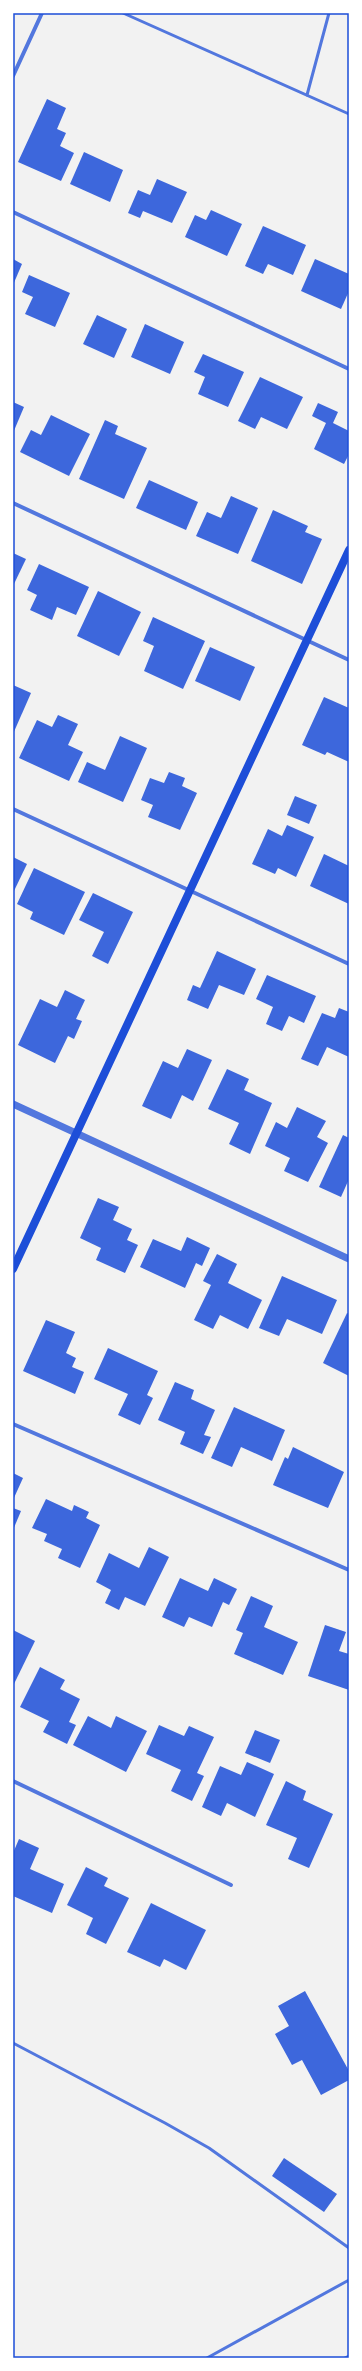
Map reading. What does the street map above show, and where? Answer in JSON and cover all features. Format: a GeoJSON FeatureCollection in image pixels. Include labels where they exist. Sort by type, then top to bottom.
{"type":"FeatureCollection","features":[{"type":"Feature","properties":{"kind":"main road"},"geometry":{"type":"LineString","coordinates":[[13,1269],[188,890],[349,550]]}},
{"type":"Feature","properties":{"kind":"street"},"geometry":{"type":"LineString","coordinates":[[13,76],[42,13]]}},
{"type":"Feature","properties":{"kind":"street"},"geometry":{"type":"LineString","coordinates":[[13,212],[349,369]]}},
{"type":"Feature","properties":{"kind":"street"},"geometry":{"type":"LineString","coordinates":[[13,503],[349,660]]}},
{"type":"Feature","properties":{"kind":"street"},"geometry":{"type":"LineString","coordinates":[[13,809],[349,964]]}},
{"type":"Feature","properties":{"kind":"street"},"geometry":{"type":"LineString","coordinates":[[13,1104],[349,1259]]}},
{"type":"Feature","properties":{"kind":"street"},"geometry":{"type":"LineString","coordinates":[[13,1424],[349,1570]]}},
{"type":"Feature","properties":{"kind":"street"},"geometry":{"type":"LineString","coordinates":[[13,1782],[230,1885]]}},
{"type":"Feature","properties":{"kind":"lane"},"geometry":{"type":"LineString","coordinates":[[123,13],[349,114]]}},
{"type":"Feature","properties":{"kind":"lane"},"geometry":{"type":"LineString","coordinates":[[306,95],[329,13]]}},
{"type":"Feature","properties":{"kind":"lane"},"geometry":{"type":"LineString","coordinates":[[13,2043],[165,2123],[209,2148],[349,2248]]}},
{"type":"Feature","properties":{"kind":"lane"},"geometry":{"type":"LineString","coordinates":[[207,2358],[349,2280]]}},
{"type":"Feature","properties":{"kind":"lane"},"geometry":{"type":"LineString","coordinates":[[345,2358],[349,2356]]}},
{"type":"Feature","properties":{"kind":"building"},"geometry":{"type":"Polygon","coordinates":[[[47,99],[66,108],[57,129],[66,133],[60,146],[74,153],[61,181],[18,162],[47,99]]]}},
{"type":"Feature","properties":{"kind":"building"},"geometry":{"type":"Polygon","coordinates":[[[84,152],[123,170],[110,202],[70,184],[84,152]]]}},
{"type":"Feature","properties":{"kind":"building"},"geometry":{"type":"Polygon","coordinates":[[[157,179],[187,192],[172,223],[143,211],[140,218],[128,213],[138,190],[150,195],[157,179]]]}},
{"type":"Feature","properties":{"kind":"building"},"geometry":{"type":"Polygon","coordinates":[[[211,210],[242,224],[227,256],[185,237],[195,215],[206,220],[211,210]]]}},
{"type":"Feature","properties":{"kind":"building"},"geometry":{"type":"Polygon","coordinates":[[[263,226],[306,245],[293,275],[268,264],[263,274],[245,266],[263,226]]]}},
{"type":"Feature","properties":{"kind":"building"},"geometry":{"type":"Polygon","coordinates":[[[13,259],[22,264],[13,285],[13,259]]]}},
{"type":"Feature","properties":{"kind":"building"},"geometry":{"type":"Polygon","coordinates":[[[315,259],[349,274],[349,291],[341,309],[301,291],[315,259]]]}},
{"type":"Feature","properties":{"kind":"building"},"geometry":{"type":"Polygon","coordinates":[[[29,275],[70,293],[55,327],[25,314],[33,297],[22,292],[29,275]]]}},
{"type":"Feature","properties":{"kind":"building"},"geometry":{"type":"Polygon","coordinates":[[[97,315],[127,329],[114,358],[83,344],[97,315]]]}},
{"type":"Feature","properties":{"kind":"building"},"geometry":{"type":"Polygon","coordinates":[[[145,324],[184,342],[170,374],[131,357],[145,324]]]}},
{"type":"Feature","properties":{"kind":"building"},"geometry":{"type":"Polygon","coordinates":[[[203,354],[244,372],[228,407],[198,394],[205,377],[194,372],[203,354]]]}},
{"type":"Feature","properties":{"kind":"building"},"geometry":{"type":"Polygon","coordinates":[[[260,377],[303,397],[287,429],[261,417],[255,429],[238,421],[260,377]]]}},
{"type":"Feature","properties":{"kind":"building"},"geometry":{"type":"Polygon","coordinates":[[[13,402],[24,407],[13,433],[13,402]]]}},
{"type":"Feature","properties":{"kind":"building"},"geometry":{"type":"Polygon","coordinates":[[[318,403],[338,412],[333,423],[349,431],[349,454],[344,464],[314,449],[326,423],[312,416],[318,403]]]}},
{"type":"Feature","properties":{"kind":"building"},"geometry":{"type":"Polygon","coordinates":[[[51,415],[90,434],[69,476],[20,452],[31,430],[41,435],[51,415]]]}},
{"type":"Feature","properties":{"kind":"building"},"geometry":{"type":"Polygon","coordinates":[[[105,420],[118,426],[115,434],[147,448],[124,499],[79,479],[105,420]]]}},
{"type":"Feature","properties":{"kind":"building"},"geometry":{"type":"Polygon","coordinates":[[[149,480],[198,502],[186,530],[136,508],[149,480]]]}},
{"type":"Feature","properties":{"kind":"building"},"geometry":{"type":"Polygon","coordinates":[[[231,496],[258,508],[238,554],[196,536],[207,512],[221,518],[231,496]]]}},
{"type":"Feature","properties":{"kind":"building"},"geometry":{"type":"Polygon","coordinates":[[[273,510],[308,526],[305,532],[322,539],[302,584],[251,561],[273,510]]]}},
{"type":"Feature","properties":{"kind":"building"},"geometry":{"type":"Polygon","coordinates":[[[13,553],[26,559],[13,586],[13,553]]]}},
{"type":"Feature","properties":{"kind":"building"},"geometry":{"type":"Polygon","coordinates":[[[39,564],[89,587],[76,615],[57,607],[52,620],[30,610],[37,595],[27,590],[39,564]]]}},
{"type":"Feature","properties":{"kind":"building"},"geometry":{"type":"Polygon","coordinates":[[[98,591],[141,612],[119,656],[77,636],[98,591]]]}},
{"type":"Feature","properties":{"kind":"building"},"geometry":{"type":"Polygon","coordinates":[[[153,617],[205,641],[183,689],[144,671],[154,646],[143,641],[153,617]]]}},
{"type":"Feature","properties":{"kind":"building"},"geometry":{"type":"Polygon","coordinates":[[[210,647],[255,667],[240,701],[195,681],[210,647]]]}},
{"type":"Feature","properties":{"kind":"building"},"geometry":{"type":"Polygon","coordinates":[[[13,685],[31,693],[13,734],[13,685]]]}},
{"type":"Feature","properties":{"kind":"building"},"geometry":{"type":"Polygon","coordinates":[[[324,697],[349,708],[349,762],[327,752],[325,755],[302,745],[324,697]]]}},
{"type":"Feature","properties":{"kind":"building"},"geometry":{"type":"Polygon","coordinates":[[[58,715],[78,724],[68,745],[83,752],[69,781],[19,758],[37,720],[52,727],[58,715]]]}},
{"type":"Feature","properties":{"kind":"building"},"geometry":{"type":"Polygon","coordinates":[[[120,736],[147,748],[123,802],[78,782],[87,762],[105,770],[120,736]]]}},
{"type":"Feature","properties":{"kind":"building"},"geometry":{"type":"Polygon","coordinates":[[[169,772],[185,778],[182,786],[197,793],[180,830],[148,817],[153,805],[141,800],[150,778],[164,783],[169,772]]]}},
{"type":"Feature","properties":{"kind":"building"},"geometry":{"type":"Polygon","coordinates":[[[295,796],[317,805],[309,824],[287,815],[295,796]]]}},
{"type":"Feature","properties":{"kind":"building"},"geometry":{"type":"Polygon","coordinates":[[[287,825],[314,837],[296,877],[278,868],[275,874],[252,864],[268,829],[282,836],[287,825]]]}},
{"type":"Feature","properties":{"kind":"building"},"geometry":{"type":"Polygon","coordinates":[[[324,854],[349,866],[349,904],[310,886],[324,854]]]}},
{"type":"Feature","properties":{"kind":"building"},"geometry":{"type":"Polygon","coordinates":[[[13,857],[27,864],[13,893],[13,857]]]}},
{"type":"Feature","properties":{"kind":"building"},"geometry":{"type":"Polygon","coordinates":[[[34,868],[85,892],[64,935],[30,919],[33,912],[17,904],[34,868]]]}},
{"type":"Feature","properties":{"kind":"building"},"geometry":{"type":"Polygon","coordinates":[[[93,893],[133,912],[108,964],[92,956],[104,932],[79,920],[93,893]]]}},
{"type":"Feature","properties":{"kind":"building"},"geometry":{"type":"Polygon","coordinates":[[[217,951],[256,969],[244,995],[219,985],[208,1009],[187,1000],[193,985],[200,988],[217,951]]]}},
{"type":"Feature","properties":{"kind":"building"},"geometry":{"type":"Polygon","coordinates":[[[267,975],[316,996],[304,1023],[289,1016],[282,1031],[266,1024],[273,1007],[256,999],[267,975]]]}},
{"type":"Feature","properties":{"kind":"building"},"geometry":{"type":"Polygon","coordinates":[[[65,990],[85,1000],[76,1019],[82,1021],[74,1039],[68,1036],[55,1063],[18,1045],[40,999],[57,1007],[65,990]]]}},
{"type":"Feature","properties":{"kind":"building"},"geometry":{"type":"Polygon","coordinates":[[[339,1008],[349,1012],[349,1057],[327,1047],[318,1066],[301,1059],[322,1013],[335,1018],[339,1008]]]}},
{"type":"Feature","properties":{"kind":"building"},"geometry":{"type":"Polygon","coordinates":[[[187,1049],[212,1060],[193,1101],[182,1095],[171,1119],[142,1106],[163,1061],[178,1068],[187,1049]]]}},
{"type":"Feature","properties":{"kind":"building"},"geometry":{"type":"Polygon","coordinates":[[[227,1069],[249,1079],[244,1090],[272,1103],[250,1154],[229,1144],[239,1123],[208,1109],[227,1069]]]}},
{"type":"Feature","properties":{"kind":"building"},"geometry":{"type":"Polygon","coordinates":[[[297,1107],[326,1121],[317,1137],[328,1143],[308,1182],[284,1171],[290,1158],[265,1146],[276,1122],[287,1128],[297,1107]]]}},
{"type":"Feature","properties":{"kind":"building"},"geometry":{"type":"Polygon","coordinates":[[[343,1135],[349,1138],[349,1179],[341,1197],[319,1187],[343,1135]]]}},
{"type":"Feature","properties":{"kind":"building"},"geometry":{"type":"Polygon","coordinates":[[[98,1198],[119,1207],[113,1220],[132,1229],[127,1240],[138,1245],[125,1273],[96,1260],[101,1248],[80,1238],[98,1198]]]}},
{"type":"Feature","properties":{"kind":"building"},"geometry":{"type":"Polygon","coordinates":[[[187,1237],[210,1248],[202,1266],[196,1263],[185,1288],[140,1267],[153,1239],[181,1251],[187,1237]]]}},
{"type":"Feature","properties":{"kind":"building"},"geometry":{"type":"Polygon","coordinates":[[[217,1254],[237,1264],[228,1283],[262,1300],[248,1329],[220,1315],[213,1329],[194,1320],[211,1285],[203,1281],[217,1254]]]}},
{"type":"Feature","properties":{"kind":"building"},"geometry":{"type":"Polygon","coordinates":[[[282,1276],[337,1300],[322,1334],[287,1319],[279,1336],[259,1328],[282,1276]]]}},
{"type":"Feature","properties":{"kind":"building"},"geometry":{"type":"Polygon","coordinates":[[[347,1313],[349,1314],[349,1376],[323,1363],[347,1313]]]}},
{"type":"Feature","properties":{"kind":"building"},"geometry":{"type":"Polygon","coordinates":[[[46,1320],[75,1332],[66,1353],[76,1358],[72,1367],[84,1372],[75,1394],[23,1371],[46,1320]]]}},
{"type":"Feature","properties":{"kind":"building"},"geometry":{"type":"Polygon","coordinates":[[[108,1348],[158,1371],[147,1395],[153,1398],[140,1425],[118,1415],[128,1394],[94,1379],[108,1348]]]}},
{"type":"Feature","properties":{"kind":"building"},"geometry":{"type":"Polygon","coordinates":[[[175,1382],[194,1390],[191,1399],[215,1410],[204,1435],[211,1437],[203,1454],[180,1444],[185,1432],[158,1420],[175,1382]]]}},
{"type":"Feature","properties":{"kind":"building"},"geometry":{"type":"Polygon","coordinates":[[[234,1407],[285,1430],[272,1461],[241,1447],[232,1467],[211,1458],[234,1407]]]}},
{"type":"Feature","properties":{"kind":"building"},"geometry":{"type":"Polygon","coordinates":[[[293,1447],[344,1472],[328,1508],[273,1485],[285,1457],[288,1459],[293,1447]]]}},
{"type":"Feature","properties":{"kind":"building"},"geometry":{"type":"Polygon","coordinates":[[[13,1473],[23,1478],[13,1500],[13,1473]]]}},
{"type":"Feature","properties":{"kind":"building"},"geometry":{"type":"Polygon","coordinates":[[[46,1499],[72,1511],[74,1505],[89,1512],[86,1518],[100,1525],[80,1568],[58,1558],[62,1549],[44,1541],[47,1534],[32,1528],[46,1499]]]}},
{"type":"Feature","properties":{"kind":"building"},"geometry":{"type":"Polygon","coordinates":[[[13,1508],[21,1511],[13,1530],[13,1508]]]}},
{"type":"Feature","properties":{"kind":"building"},"geometry":{"type":"Polygon","coordinates":[[[149,1547],[169,1557],[145,1606],[125,1597],[119,1610],[105,1603],[111,1590],[96,1582],[109,1553],[139,1568],[149,1547]]]}},
{"type":"Feature","properties":{"kind":"building"},"geometry":{"type":"Polygon","coordinates":[[[180,1578],[208,1591],[214,1578],[237,1589],[229,1605],[223,1602],[212,1627],[189,1617],[184,1627],[162,1617],[180,1578]]]}},
{"type":"Feature","properties":{"kind":"building"},"geometry":{"type":"Polygon","coordinates":[[[251,1596],[273,1606],[264,1627],[298,1642],[283,1675],[234,1654],[243,1633],[236,1630],[251,1596]]]}},
{"type":"Feature","properties":{"kind":"building"},"geometry":{"type":"Polygon","coordinates":[[[325,1625],[346,1632],[339,1651],[349,1654],[349,1690],[308,1676],[325,1625]]]}},
{"type":"Feature","properties":{"kind":"building"},"geometry":{"type":"Polygon","coordinates":[[[13,1630],[35,1641],[13,1686],[13,1630]]]}},
{"type":"Feature","properties":{"kind":"building"},"geometry":{"type":"Polygon","coordinates":[[[40,1667],[65,1680],[60,1689],[80,1699],[69,1722],[76,1725],[67,1744],[43,1732],[49,1721],[20,1707],[40,1667]]]}},
{"type":"Feature","properties":{"kind":"building"},"geometry":{"type":"Polygon","coordinates":[[[88,1716],[111,1728],[116,1716],[147,1731],[126,1772],[73,1745],[88,1716]]]}},
{"type":"Feature","properties":{"kind":"building"},"geometry":{"type":"Polygon","coordinates":[[[159,1725],[184,1736],[189,1726],[214,1737],[197,1773],[204,1776],[192,1801],[171,1791],[181,1770],[146,1754],[159,1725]]]}},
{"type":"Feature","properties":{"kind":"building"},"geometry":{"type":"Polygon","coordinates":[[[255,1730],[280,1740],[270,1763],[245,1753],[255,1730]]]}},
{"type":"Feature","properties":{"kind":"building"},"geometry":{"type":"Polygon","coordinates":[[[247,1762],[274,1774],[255,1817],[227,1803],[221,1816],[202,1807],[220,1766],[241,1775],[247,1762]]]}},
{"type":"Feature","properties":{"kind":"building"},"geometry":{"type":"Polygon","coordinates":[[[286,1781],[306,1791],[303,1800],[333,1814],[309,1868],[288,1859],[297,1838],[266,1825],[286,1781]]]}},
{"type":"Feature","properties":{"kind":"building"},"geometry":{"type":"Polygon","coordinates":[[[19,1839],[39,1848],[30,1869],[64,1884],[52,1913],[13,1896],[13,1853],[19,1839]]]}},
{"type":"Feature","properties":{"kind":"building"},"geometry":{"type":"Polygon","coordinates":[[[86,1867],[108,1878],[104,1886],[129,1898],[106,1944],[86,1934],[93,1918],[67,1905],[86,1867]]]}},
{"type":"Feature","properties":{"kind":"building"},"geometry":{"type":"Polygon","coordinates":[[[151,1903],[206,1930],[186,1970],[164,1959],[160,1967],[127,1952],[151,1903]]]}},
{"type":"Feature","properties":{"kind":"building"},"geometry":{"type":"Polygon","coordinates":[[[305,1991],[349,2071],[349,2080],[321,2095],[302,2060],[292,2065],[275,2034],[289,2026],[278,2006],[305,1991]]]}},
{"type":"Feature","properties":{"kind":"building"},"geometry":{"type":"Polygon","coordinates":[[[284,2158],[337,2194],[324,2212],[272,2176],[284,2158]]]}}]}
